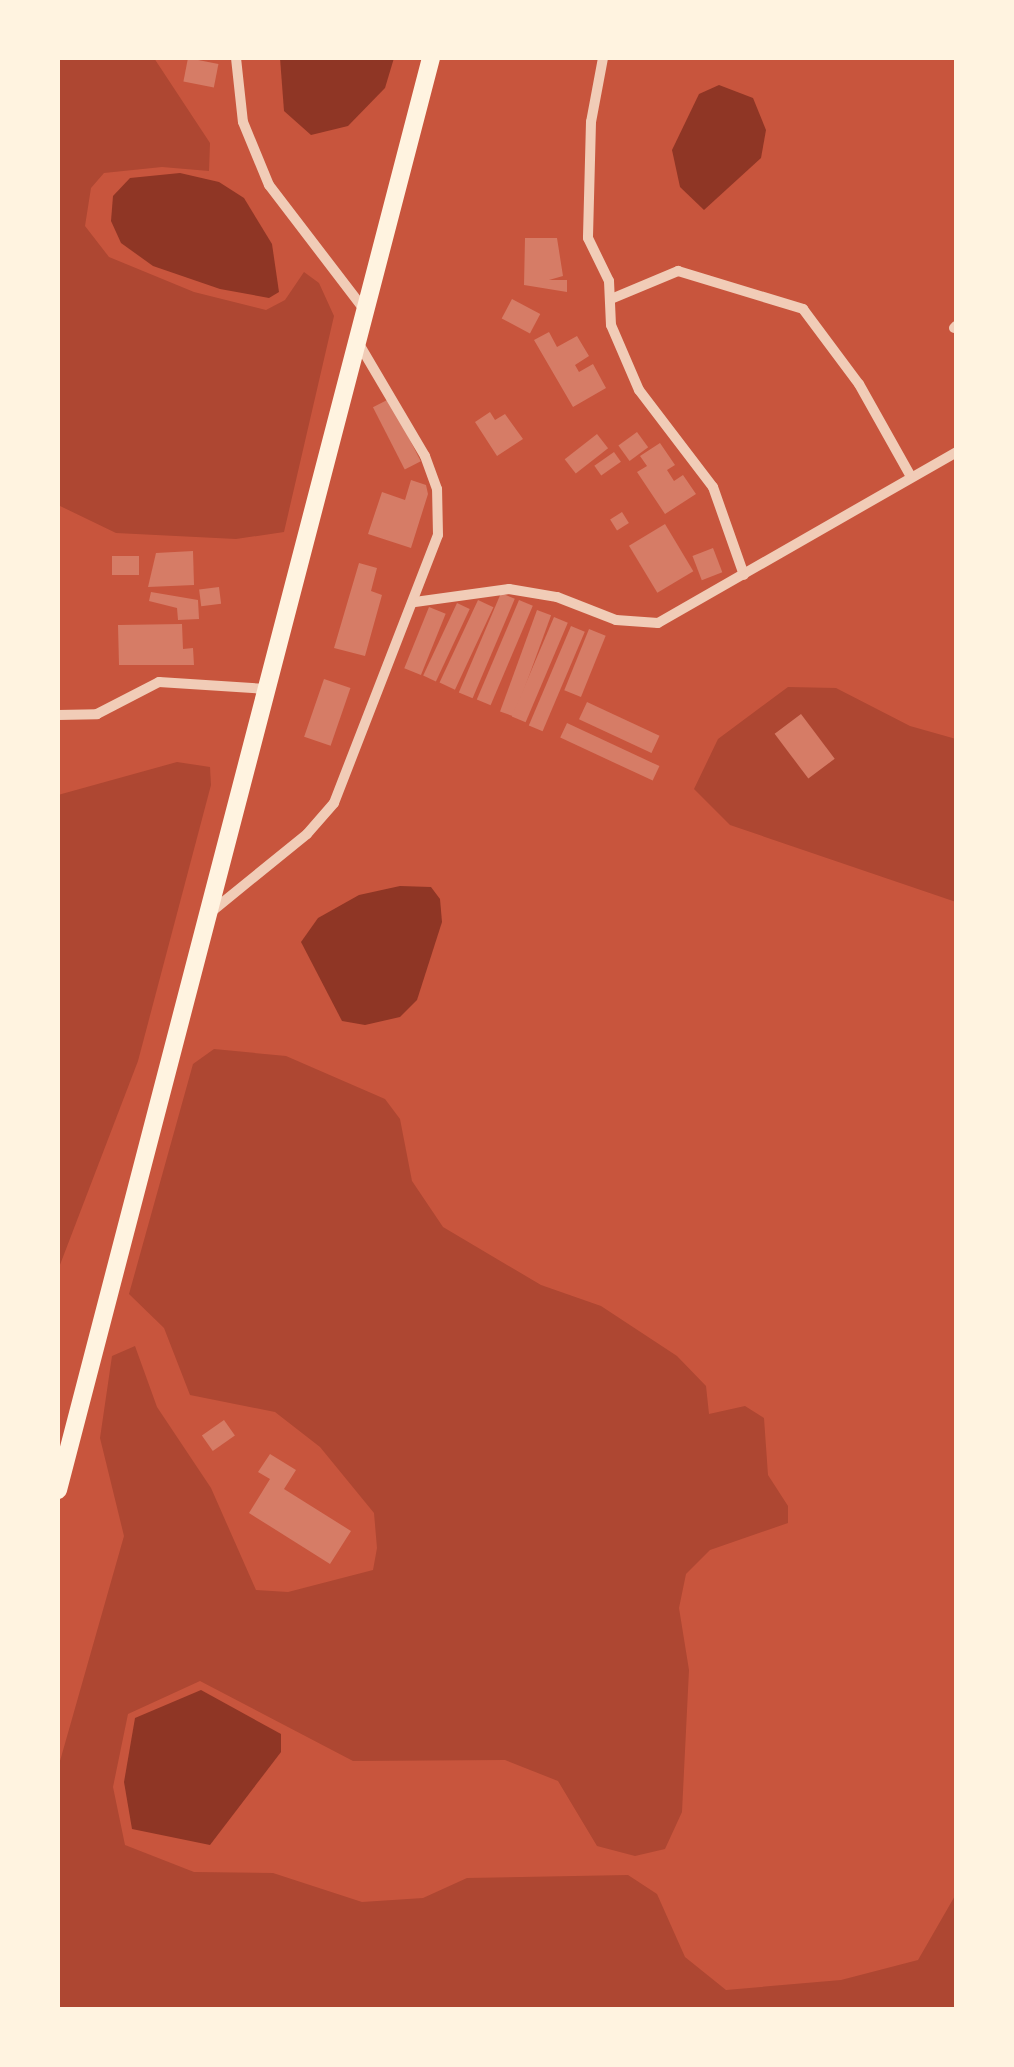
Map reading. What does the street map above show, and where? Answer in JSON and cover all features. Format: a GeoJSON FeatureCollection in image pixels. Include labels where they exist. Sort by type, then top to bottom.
{"type":"FeatureCollection","features":[{"type":"Feature","properties":{"kind":"main road"},"geometry":{"type":"LineString","coordinates":[[58,1490],[202,919],[359,344],[431,58]]}},
{"type":"Feature","properties":{"kind":"street"},"geometry":{"type":"LineString","coordinates":[[236,58],[242,122],[269,185],[367,312]]}},
{"type":"Feature","properties":{"kind":"street"},"geometry":{"type":"LineString","coordinates":[[603,58],[591,122],[588,238],[611,299],[612,324],[624,360],[639,390],[713,486],[744,576]]}},
{"type":"Feature","properties":{"kind":"street"},"geometry":{"type":"LineString","coordinates":[[611,299],[678,270],[803,309],[860,384],[910,475]]}},
{"type":"Feature","properties":{"kind":"street"},"geometry":{"type":"LineString","coordinates":[[202,919],[307,834],[334,802],[438,535],[437,489],[425,456],[359,344]]}},
{"type":"Feature","properties":{"kind":"street"},"geometry":{"type":"LineString","coordinates":[[415,602],[510,590],[557,597],[616,620],[658,622],[956,452]]}},
{"type":"Feature","properties":{"kind":"street"},"geometry":{"type":"LineString","coordinates":[[58,715],[97,714],[159,682],[266,689]]}},
{"type":"Feature","properties":{"kind":"shaded area"},"geometry":{"type":"Polygon","coordinates":[[[58,58],[154,58],[210,143],[209,171],[162,167],[104,173],[91,188],[85,226],[109,257],[194,292],[266,310],[285,300],[304,272],[319,283],[334,316],[284,532],[236,539],[116,533],[58,505],[58,58]]]}},
{"type":"Feature","properties":{"kind":"shaded area"},"geometry":{"type":"Polygon","coordinates":[[[280,58],[394,58],[385,88],[348,126],[311,135],[284,111],[280,58]]]}},
{"type":"Feature","properties":{"kind":"shaded area"},"geometry":{"type":"Polygon","coordinates":[[[719,85],[753,98],[766,130],[761,158],[704,210],[680,187],[672,150],[699,94],[719,85]]]}},
{"type":"Feature","properties":{"kind":"shaded area"},"geometry":{"type":"Polygon","coordinates":[[[180,173],[219,182],[244,198],[272,244],[279,292],[269,298],[220,289],[153,266],[121,243],[111,221],[113,196],[130,178],[180,173]]]}},
{"type":"Feature","properties":{"kind":"shaded area"},"geometry":{"type":"Polygon","coordinates":[[[788,687],[836,688],[910,726],[956,739],[956,902],[730,825],[694,789],[718,739],[788,687]]]}},
{"type":"Feature","properties":{"kind":"shaded area"},"geometry":{"type":"Polygon","coordinates":[[[177,762],[210,767],[211,785],[138,1061],[58,1270],[58,795],[177,762]]]}},
{"type":"Feature","properties":{"kind":"shaded area"},"geometry":{"type":"Polygon","coordinates":[[[400,886],[431,887],[440,899],[442,922],[417,1000],[400,1017],[365,1025],[342,1021],[301,942],[318,918],[359,895],[400,886]]]}},
{"type":"Feature","properties":{"kind":"shaded area"},"geometry":{"type":"Polygon","coordinates":[[[214,1049],[286,1056],[385,1099],[400,1119],[412,1181],[443,1227],[541,1285],[601,1306],[677,1356],[706,1386],[709,1414],[745,1406],[764,1418],[768,1475],[788,1506],[788,1523],[710,1550],[686,1574],[679,1608],[689,1670],[682,1812],[665,1849],[635,1856],[597,1846],[558,1781],[505,1760],[353,1761],[200,1681],[128,1714],[113,1787],[125,1845],[194,1872],[273,1873],[362,1902],[423,1898],[467,1878],[628,1875],[657,1894],[685,1957],[726,1990],[841,1980],[918,1960],[956,1894],[956,2009],[58,2009],[58,1768],[124,1536],[100,1438],[112,1356],[135,1346],[157,1407],[211,1488],[256,1590],[288,1592],[373,1570],[377,1548],[374,1513],[320,1447],[275,1412],[190,1395],[164,1328],[129,1294],[193,1064],[214,1049]]]}},
{"type":"Feature","properties":{"kind":"shaded area"},"geometry":{"type":"Polygon","coordinates":[[[201,1690],[281,1734],[281,1752],[210,1845],[132,1829],[124,1782],[135,1718],[201,1690]]]}},
{"type":"Feature","properties":{"kind":"building"},"geometry":{"type":"Polygon","coordinates":[[[188,58],[218,64],[214,87],[183,82],[188,58]]]}},
{"type":"Feature","properties":{"kind":"building"},"geometry":{"type":"Polygon","coordinates":[[[525,238],[557,238],[563,276],[549,280],[567,280],[567,292],[524,285],[525,238]]]}},
{"type":"Feature","properties":{"kind":"building"},"geometry":{"type":"Polygon","coordinates":[[[512,299],[540,314],[530,333],[502,318],[512,299]]]}},
{"type":"Feature","properties":{"kind":"building"},"geometry":{"type":"Polygon","coordinates":[[[549,332],[557,347],[577,336],[589,356],[575,365],[579,372],[593,364],[606,388],[573,407],[534,340],[549,332]]]}},
{"type":"Feature","properties":{"kind":"building"},"geometry":{"type":"Polygon","coordinates":[[[389,399],[421,461],[405,470],[373,407],[389,399]]]}},
{"type":"Feature","properties":{"kind":"building"},"geometry":{"type":"Polygon","coordinates":[[[490,412],[495,420],[505,414],[523,439],[497,456],[475,422],[490,412]]]}},
{"type":"Feature","properties":{"kind":"building"},"geometry":{"type":"Polygon","coordinates":[[[637,432],[648,447],[630,461],[618,446],[637,432]]]}},
{"type":"Feature","properties":{"kind":"building"},"geometry":{"type":"Polygon","coordinates":[[[597,434],[608,448],[576,473],[565,459],[597,434]]]}},
{"type":"Feature","properties":{"kind":"building"},"geometry":{"type":"Polygon","coordinates":[[[660,443],[675,465],[667,470],[674,481],[683,475],[696,494],[665,514],[637,472],[647,466],[640,456],[660,443]]]}},
{"type":"Feature","properties":{"kind":"building"},"geometry":{"type":"Polygon","coordinates":[[[614,452],[621,462],[601,476],[594,466],[614,452]]]}},
{"type":"Feature","properties":{"kind":"building"},"geometry":{"type":"Polygon","coordinates":[[[411,480],[426,485],[428,494],[411,548],[368,534],[382,492],[405,500],[411,480]]]}},
{"type":"Feature","properties":{"kind":"building"},"geometry":{"type":"Polygon","coordinates":[[[622,512],[629,523],[617,530],[610,519],[622,512]]]}},
{"type":"Feature","properties":{"kind":"building"},"geometry":{"type":"Polygon","coordinates":[[[665,524],[693,571],[657,593],[629,546],[665,524]]]}},
{"type":"Feature","properties":{"kind":"building"},"geometry":{"type":"Polygon","coordinates":[[[713,548],[722,572],[702,580],[692,556],[713,548]]]}},
{"type":"Feature","properties":{"kind":"building"},"geometry":{"type":"Polygon","coordinates":[[[193,551],[194,585],[148,587],[156,553],[193,551]]]}},
{"type":"Feature","properties":{"kind":"building"},"geometry":{"type":"Polygon","coordinates":[[[112,556],[139,556],[139,575],[112,575],[112,556]]]}},
{"type":"Feature","properties":{"kind":"building"},"geometry":{"type":"Polygon","coordinates":[[[359,563],[377,568],[371,591],[382,595],[365,656],[334,648],[359,563]]]}},
{"type":"Feature","properties":{"kind":"building"},"geometry":{"type":"Polygon","coordinates":[[[219,587],[221,604],[201,606],[199,589],[219,587]]]}},
{"type":"Feature","properties":{"kind":"building"},"geometry":{"type":"Polygon","coordinates":[[[151,592],[198,600],[199,619],[178,620],[177,608],[149,601],[151,592]]]}},
{"type":"Feature","properties":{"kind":"building"},"geometry":{"type":"Polygon","coordinates":[[[501,593],[515,599],[473,698],[459,692],[501,593]]]}},
{"type":"Feature","properties":{"kind":"building"},"geometry":{"type":"Polygon","coordinates":[[[478,600],[493,607],[455,690],[440,682],[478,600]]]}},
{"type":"Feature","properties":{"kind":"building"},"geometry":{"type":"Polygon","coordinates":[[[519,600],[533,606],[491,705],[477,699],[519,600]]]}},
{"type":"Feature","properties":{"kind":"building"},"geometry":{"type":"Polygon","coordinates":[[[457,603],[470,609],[436,681],[423,676],[457,603]]]}},
{"type":"Feature","properties":{"kind":"building"},"geometry":{"type":"Polygon","coordinates":[[[429,607],[446,614],[421,675],[404,668],[429,607]]]}},
{"type":"Feature","properties":{"kind":"building"},"geometry":{"type":"Polygon","coordinates":[[[537,610],[551,615],[514,717],[500,711],[537,610]]]}},
{"type":"Feature","properties":{"kind":"building"},"geometry":{"type":"Polygon","coordinates":[[[554,617],[568,623],[526,722],[512,716],[554,617]]]}},
{"type":"Feature","properties":{"kind":"building"},"geometry":{"type":"Polygon","coordinates":[[[182,624],[183,649],[193,648],[194,665],[119,665],[118,625],[182,624]]]}},
{"type":"Feature","properties":{"kind":"building"},"geometry":{"type":"Polygon","coordinates":[[[571,626],[585,632],[543,731],[529,725],[571,626]]]}},
{"type":"Feature","properties":{"kind":"building"},"geometry":{"type":"Polygon","coordinates":[[[589,629],[606,636],[581,697],[564,690],[589,629]]]}},
{"type":"Feature","properties":{"kind":"building"},"geometry":{"type":"Polygon","coordinates":[[[324,679],[350,688],[331,746],[304,737],[324,679]]]}},
{"type":"Feature","properties":{"kind":"building"},"geometry":{"type":"Polygon","coordinates":[[[587,702],[660,736],[651,753],[579,719],[587,702]]]}},
{"type":"Feature","properties":{"kind":"building"},"geometry":{"type":"Polygon","coordinates":[[[801,714],[835,759],[808,779],[775,734],[801,714]]]}},
{"type":"Feature","properties":{"kind":"building"},"geometry":{"type":"Polygon","coordinates":[[[567,723],[659,766],[653,781],[560,738],[567,723]]]}},
{"type":"Feature","properties":{"kind":"building"},"geometry":{"type":"Polygon","coordinates":[[[224,1420],[235,1436],[213,1451],[202,1435],[224,1420]]]}},
{"type":"Feature","properties":{"kind":"building"},"geometry":{"type":"Polygon","coordinates":[[[270,1454],[296,1470],[284,1489],[351,1531],[330,1564],[249,1513],[270,1479],[258,1472],[270,1454]]]}}]}
